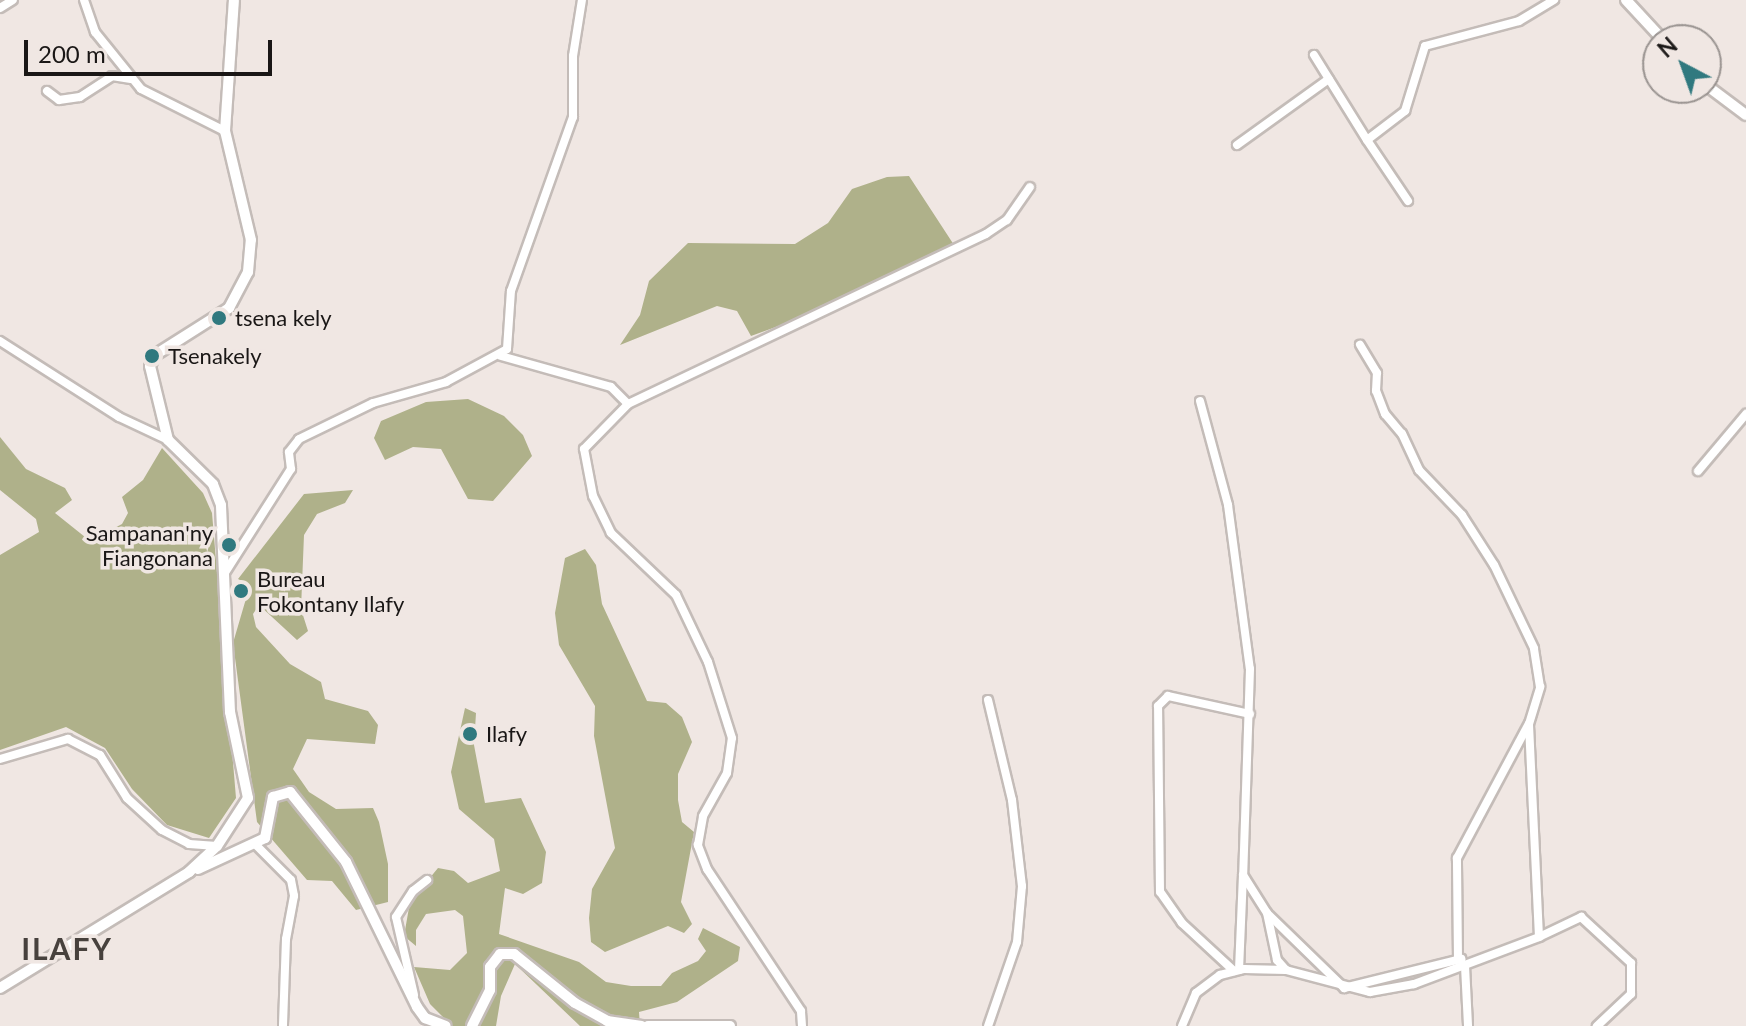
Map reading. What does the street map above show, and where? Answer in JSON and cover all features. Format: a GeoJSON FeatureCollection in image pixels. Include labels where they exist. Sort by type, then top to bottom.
{"type":"FeatureCollection","features":[{"type":"Feature","properties":{"kind":"street"},"geometry":{"type":"LineString","coordinates":[[0,8],[13,0]]}},
{"type":"Feature","properties":{"kind":"street"},"geometry":{"type":"LineString","coordinates":[[84,0],[95,32],[135,82]]}},
{"type":"Feature","properties":{"kind":"street"},"geometry":{"type":"LineString","coordinates":[[168,440],[152,360],[229,308],[239,298],[248,272],[251,240],[225,131],[234,0]]}},
{"type":"Feature","properties":{"kind":"street"},"geometry":{"type":"LineString","coordinates":[[501,356],[521,255],[573,117],[573,56],[582,0]]}},
{"type":"Feature","properties":{"kind":"street"},"geometry":{"type":"LineString","coordinates":[[1367,140],[1405,111],[1425,46],[1519,21],[1554,0]]}},
{"type":"Feature","properties":{"kind":"street"},"geometry":{"type":"LineString","coordinates":[[1626,0],[1647,24]]}},
{"type":"Feature","properties":{"kind":"street"},"geometry":{"type":"LineString","coordinates":[[1635,0],[1642,19]]}},
{"type":"Feature","properties":{"kind":"street"},"geometry":{"type":"LineString","coordinates":[[1314,55],[1408,201]]}},
{"type":"Feature","properties":{"kind":"street"},"geometry":{"type":"LineString","coordinates":[[47,91],[59,100],[80,97],[112,76],[135,82],[225,131]]}},
{"type":"Feature","properties":{"kind":"street"},"geometry":{"type":"LineString","coordinates":[[1237,145],[1329,79]]}},
{"type":"Feature","properties":{"kind":"street"},"geometry":{"type":"LineString","coordinates":[[1722,97],[1746,115]]}},
{"type":"Feature","properties":{"kind":"street"},"geometry":{"type":"LineString","coordinates":[[802,1026],[801,1011],[707,869],[698,845],[703,816],[727,773],[732,738],[708,662],[676,595],[611,533],[584,464],[584,449],[628,404],[966,244],[1007,220],[1026,199],[1030,187]]}},
{"type":"Feature","properties":{"kind":"street"},"geometry":{"type":"LineString","coordinates":[[0,341],[119,417],[168,440],[213,484],[221,505],[226,571],[223,633],[230,712],[248,798],[217,846],[189,872]]}},
{"type":"Feature","properties":{"kind":"street"},"geometry":{"type":"LineString","coordinates":[[1360,345],[1377,373],[1376,391],[1385,414],[1402,434],[1419,470],[1462,515],[1494,565],[1534,648],[1540,687],[1529,724],[1457,858],[1468,1026]]}},
{"type":"Feature","properties":{"kind":"street"},"geometry":{"type":"LineString","coordinates":[[226,571],[291,469],[289,452],[299,439],[373,403],[446,382],[501,356],[611,387],[628,404]]}},
{"type":"Feature","properties":{"kind":"street"},"geometry":{"type":"LineString","coordinates":[[1200,401],[1228,505],[1250,669],[1237,971]]}},
{"type":"Feature","properties":{"kind":"street"},"geometry":{"type":"LineString","coordinates":[[1698,471],[1746,414]]}},
{"type":"Feature","properties":{"kind":"street"},"geometry":{"type":"LineString","coordinates":[[1237,971],[1182,923],[1160,892],[1158,706],[1168,696],[1250,714]]}},
{"type":"Feature","properties":{"kind":"street"},"geometry":{"type":"LineString","coordinates":[[988,700],[1012,800],[1022,886],[1017,942],[988,1026]]}},
{"type":"Feature","properties":{"kind":"street"},"geometry":{"type":"LineString","coordinates":[[1529,724],[1539,937]]}},
{"type":"Feature","properties":{"kind":"street"},"geometry":{"type":"LineString","coordinates":[[0,759],[68,739],[100,755],[127,798],[162,830],[189,844],[217,846]]}},
{"type":"Feature","properties":{"kind":"street"},"geometry":{"type":"LineString","coordinates":[[0,988],[189,872],[256,845],[265,838],[273,797],[290,792],[346,862],[417,1007],[425,1018],[443,1026]]}},
{"type":"Feature","properties":{"kind":"street"},"geometry":{"type":"LineString","coordinates":[[256,845],[291,880],[294,896],[286,939],[283,1026]]}},
{"type":"Feature","properties":{"kind":"street"},"geometry":{"type":"LineString","coordinates":[[1243,875],[1267,913],[1344,988]]}},
{"type":"Feature","properties":{"kind":"street"},"geometry":{"type":"LineString","coordinates":[[417,1007],[396,917],[413,891],[427,880]]}},
{"type":"Feature","properties":{"kind":"street"},"geometry":{"type":"LineString","coordinates":[[1267,913],[1277,960],[1286,970]]}},
{"type":"Feature","properties":{"kind":"street"},"geometry":{"type":"LineString","coordinates":[[1344,988],[1478,960],[1581,917],[1631,963],[1631,994],[1597,1026]]}},
{"type":"Feature","properties":{"kind":"street"},"geometry":{"type":"LineString","coordinates":[[472,1026],[490,990],[490,967],[500,954],[514,954],[575,1003],[607,1021],[642,1026]]}},
{"type":"Feature","properties":{"kind":"street"},"geometry":{"type":"LineString","coordinates":[[1182,1026],[1196,993],[1237,971],[1286,970],[1344,988],[1370,992],[1414,984],[1462,962]]}},
{"type":"Feature","properties":{"kind":"street"},"geometry":{"type":"LineString","coordinates":[[648,1026],[730,1026]]}},
{"type":"Feature","properties":{"kind":"green space"},"geometry":{"type":"Polygon","coordinates":[[[909,176],[954,245],[938,256],[817,312],[751,336],[737,311],[717,306],[620,345],[640,315],[649,281],[688,243],[795,244],[828,223],[852,189],[887,177],[909,176]]]}},
{"type":"Feature","properties":{"kind":"green space"},"geometry":{"type":"Polygon","coordinates":[[[468,399],[504,416],[523,435],[532,456],[493,501],[468,499],[441,449],[413,447],[385,460],[374,438],[381,421],[426,402],[468,399]]]}},
{"type":"Feature","properties":{"kind":"green space"},"geometry":{"type":"Polygon","coordinates":[[[0,437],[26,469],[65,488],[72,500],[55,513],[90,541],[122,524],[128,513],[122,497],[143,480],[162,448],[203,493],[212,513],[236,798],[209,838],[167,825],[132,789],[105,748],[66,727],[0,750],[0,555],[39,532],[36,519],[0,490],[0,437]]]}},
{"type":"Feature","properties":{"kind":"green space"},"geometry":{"type":"Polygon","coordinates":[[[353,490],[345,503],[317,514],[304,535],[301,609],[308,631],[297,640],[259,605],[253,614],[256,627],[290,664],[321,682],[325,699],[368,711],[378,725],[375,744],[307,739],[293,769],[309,792],[336,809],[373,808],[388,864],[388,902],[356,910],[332,881],[307,880],[257,822],[233,643],[250,585],[238,579],[304,494],[353,490]]]}},
{"type":"Feature","properties":{"kind":"green space"},"geometry":{"type":"Polygon","coordinates":[[[585,549],[596,565],[602,604],[647,701],[666,703],[682,717],[692,742],[678,774],[678,800],[682,822],[694,832],[681,902],[692,924],[684,933],[668,926],[605,952],[591,942],[589,918],[592,889],[615,848],[594,736],[595,706],[559,645],[555,613],[565,558],[585,549]]]}},
{"type":"Feature","properties":{"kind":"green space"},"geometry":{"type":"Polygon","coordinates":[[[465,708],[476,713],[474,745],[485,803],[521,798],[546,852],[542,883],[523,894],[505,888],[499,934],[579,962],[606,982],[631,986],[661,986],[672,973],[698,961],[706,951],[698,939],[703,928],[740,947],[738,961],[677,1002],[639,1012],[640,1026],[580,1026],[515,964],[501,996],[496,1026],[452,1026],[430,1004],[414,967],[450,970],[467,953],[463,916],[455,910],[426,914],[416,930],[416,946],[404,936],[410,902],[438,868],[454,871],[468,883],[500,871],[494,839],[459,809],[451,772],[465,708]]]}},
{"type":"Feature","properties":{"kind":"place","name":"tsena kely"},"geometry":{"type":"Point","coordinates":[219,318]}},
{"type":"Feature","properties":{"kind":"place","name":"Tsenakely"},"geometry":{"type":"Point","coordinates":[152,356]}},
{"type":"Feature","properties":{"kind":"place","name":"Sampanan'ny Fiangonana"},"geometry":{"type":"Point","coordinates":[229,545]}},
{"type":"Feature","properties":{"kind":"place","name":"Bureau Fokontany Ilafy"},"geometry":{"type":"Point","coordinates":[241,591]}},
{"type":"Feature","properties":{"kind":"place","name":"Ilafy"},"geometry":{"type":"Point","coordinates":[470,734]}},
{"type":"Feature","properties":{"kind":"district","name":"ILAFY"},"geometry":{"type":"Point","coordinates":[67,948]}}]}
